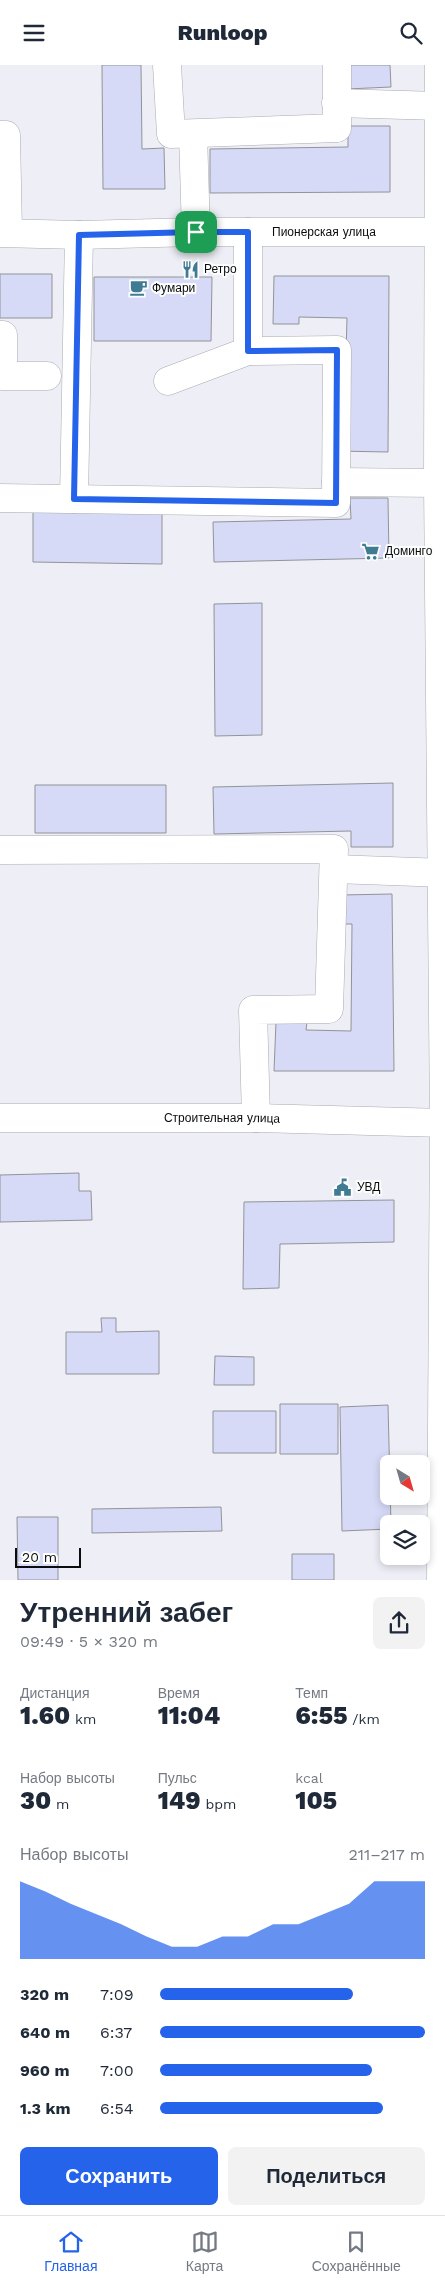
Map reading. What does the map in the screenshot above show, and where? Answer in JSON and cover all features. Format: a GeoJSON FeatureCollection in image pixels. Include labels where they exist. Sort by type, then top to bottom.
{"type":"FeatureCollection","features":[{"type":"Feature","properties":{"kind":"street"},"geometry":{"type":"LineString","coordinates":[[168,65],[171,135],[337,128],[337,65]]}},
{"type":"Feature","properties":{"kind":"street"},"geometry":{"type":"LineString","coordinates":[[441,71],[438,231],[442,393],[438,483],[444,1123],[441,1580]]}},
{"type":"Feature","properties":{"kind":"street"},"geometry":{"type":"LineString","coordinates":[[336,103],[439,106]]}},
{"type":"Feature","properties":{"kind":"street"},"geometry":{"type":"LineString","coordinates":[[193,134],[196,232]]}},
{"type":"Feature","properties":{"kind":"street"},"geometry":{"type":"LineString","coordinates":[[0,135],[6,135],[4,232]]}},
{"type":"Feature","properties":{"kind":"street","name":"Пионерская улица"},"geometry":{"type":"LineString","coordinates":[[4,232],[79,235],[196,232],[438,231]]}},
{"type":"Feature","properties":{"kind":"street"},"geometry":{"type":"LineString","coordinates":[[248,232],[248,351]]}},
{"type":"Feature","properties":{"kind":"street"},"geometry":{"type":"LineString","coordinates":[[74,499],[79,235]]}},
{"type":"Feature","properties":{"kind":"street"},"geometry":{"type":"LineString","coordinates":[[0,335],[3,335],[3,376],[47,376]]}},
{"type":"Feature","properties":{"kind":"street"},"geometry":{"type":"LineString","coordinates":[[0,498],[336,503],[337,350],[248,351],[168,381]]}},
{"type":"Feature","properties":{"kind":"street"},"geometry":{"type":"LineString","coordinates":[[336,482],[438,483]]}},
{"type":"Feature","properties":{"kind":"street"},"geometry":{"type":"LineString","coordinates":[[0,850],[334,849],[329,1009],[253,1010],[256,1118]]}},
{"type":"Feature","properties":{"kind":"street"},"geometry":{"type":"LineString","coordinates":[[334,869],[443,873]]}},
{"type":"Feature","properties":{"kind":"street","name":"Строительная улица"},"geometry":{"type":"LineString","coordinates":[[0,1118],[256,1118],[444,1123]]}},
{"type":"Feature","properties":{"kind":"building"},"geometry":{"type":"Polygon","coordinates":[[[102,65],[141,65],[142,149],[164,148],[165,189],[103,189],[102,65]]]}},
{"type":"Feature","properties":{"kind":"building"},"geometry":{"type":"Polygon","coordinates":[[[346,65],[390,65],[391,87],[347,89],[346,65]]]}},
{"type":"Feature","properties":{"kind":"building"},"geometry":{"type":"Polygon","coordinates":[[[348,126],[390,126],[390,192],[210,193],[210,149],[348,147],[348,126]]]}},
{"type":"Feature","properties":{"kind":"building"},"geometry":{"type":"Polygon","coordinates":[[[0,274],[52,274],[52,318],[0,318],[0,274]]]}},
{"type":"Feature","properties":{"kind":"building"},"geometry":{"type":"Polygon","coordinates":[[[274,276],[389,276],[388,452],[337,451],[344,425],[347,318],[299,317],[299,324],[273,324],[274,276]]]}},
{"type":"Feature","properties":{"kind":"building"},"geometry":{"type":"Polygon","coordinates":[[[94,277],[212,277],[211,341],[94,341],[94,277]]]}},
{"type":"Feature","properties":{"kind":"building"},"geometry":{"type":"Polygon","coordinates":[[[350,498],[388,498],[389,558],[214,562],[213,522],[351,519],[350,498]]]}},
{"type":"Feature","properties":{"kind":"building"},"geometry":{"type":"Polygon","coordinates":[[[33,511],[162,512],[162,564],[33,562],[33,511]]]}},
{"type":"Feature","properties":{"kind":"building"},"geometry":{"type":"Polygon","coordinates":[[[262,603],[262,735],[215,736],[214,604],[262,603]]]}},
{"type":"Feature","properties":{"kind":"building"},"geometry":{"type":"Polygon","coordinates":[[[393,783],[393,847],[351,847],[351,831],[214,834],[213,787],[393,783]]]}},
{"type":"Feature","properties":{"kind":"building"},"geometry":{"type":"Polygon","coordinates":[[[35,785],[166,785],[166,833],[35,833],[35,785]]]}},
{"type":"Feature","properties":{"kind":"building"},"geometry":{"type":"Polygon","coordinates":[[[392,894],[394,1071],[274,1071],[276,1022],[307,1022],[306,1030],[351,1031],[352,924],[341,924],[341,895],[392,894]]]}},
{"type":"Feature","properties":{"kind":"building"},"geometry":{"type":"Polygon","coordinates":[[[79,1173],[79,1191],[91,1191],[92,1220],[0,1222],[0,1175],[79,1173]]]}},
{"type":"Feature","properties":{"kind":"building"},"geometry":{"type":"Polygon","coordinates":[[[394,1200],[394,1242],[280,1244],[279,1288],[243,1289],[244,1202],[394,1200]]]}},
{"type":"Feature","properties":{"kind":"building"},"geometry":{"type":"Polygon","coordinates":[[[101,1318],[116,1318],[116,1332],[159,1331],[159,1374],[66,1374],[66,1332],[102,1332],[101,1318]]]}},
{"type":"Feature","properties":{"kind":"building"},"geometry":{"type":"Polygon","coordinates":[[[215,1356],[254,1357],[254,1385],[214,1385],[215,1356]]]}},
{"type":"Feature","properties":{"kind":"building"},"geometry":{"type":"Polygon","coordinates":[[[280,1404],[338,1404],[338,1454],[280,1454],[280,1404]]]}},
{"type":"Feature","properties":{"kind":"building"},"geometry":{"type":"Polygon","coordinates":[[[388,1405],[389,1455],[380,1455],[380,1505],[391,1505],[391,1515],[380,1515],[380,1529],[342,1531],[340,1407],[388,1405]]]}},
{"type":"Feature","properties":{"kind":"building"},"geometry":{"type":"Polygon","coordinates":[[[213,1411],[276,1411],[276,1453],[213,1453],[213,1411]]]}},
{"type":"Feature","properties":{"kind":"building"},"geometry":{"type":"Polygon","coordinates":[[[221,1507],[222,1531],[92,1533],[92,1509],[221,1507]]]}},
{"type":"Feature","properties":{"kind":"building"},"geometry":{"type":"Polygon","coordinates":[[[17,1517],[58,1517],[58,1580],[18,1580],[17,1517]]]}},
{"type":"Feature","properties":{"kind":"building"},"geometry":{"type":"Polygon","coordinates":[[[292,1554],[334,1554],[334,1580],[292,1580],[292,1554]]]}},
{"type":"Feature","properties":{"kind":"place","name":"Ретро"},"geometry":{"type":"Point","coordinates":[190,269]}},
{"type":"Feature","properties":{"kind":"place","name":"Фумари"},"geometry":{"type":"Point","coordinates":[138,288]}},
{"type":"Feature","properties":{"kind":"place","name":"Доминго"},"geometry":{"type":"Point","coordinates":[371,551]}},
{"type":"Feature","properties":{"kind":"place","name":"УВД"},"geometry":{"type":"Point","coordinates":[343,1187]}},
{"type":"Feature","properties":{"kind":"route"},"geometry":{"type":"LineString","coordinates":[[196,232],[248,232],[248,351],[337,350],[336,503],[74,499],[79,235],[196,232]]}}]}
